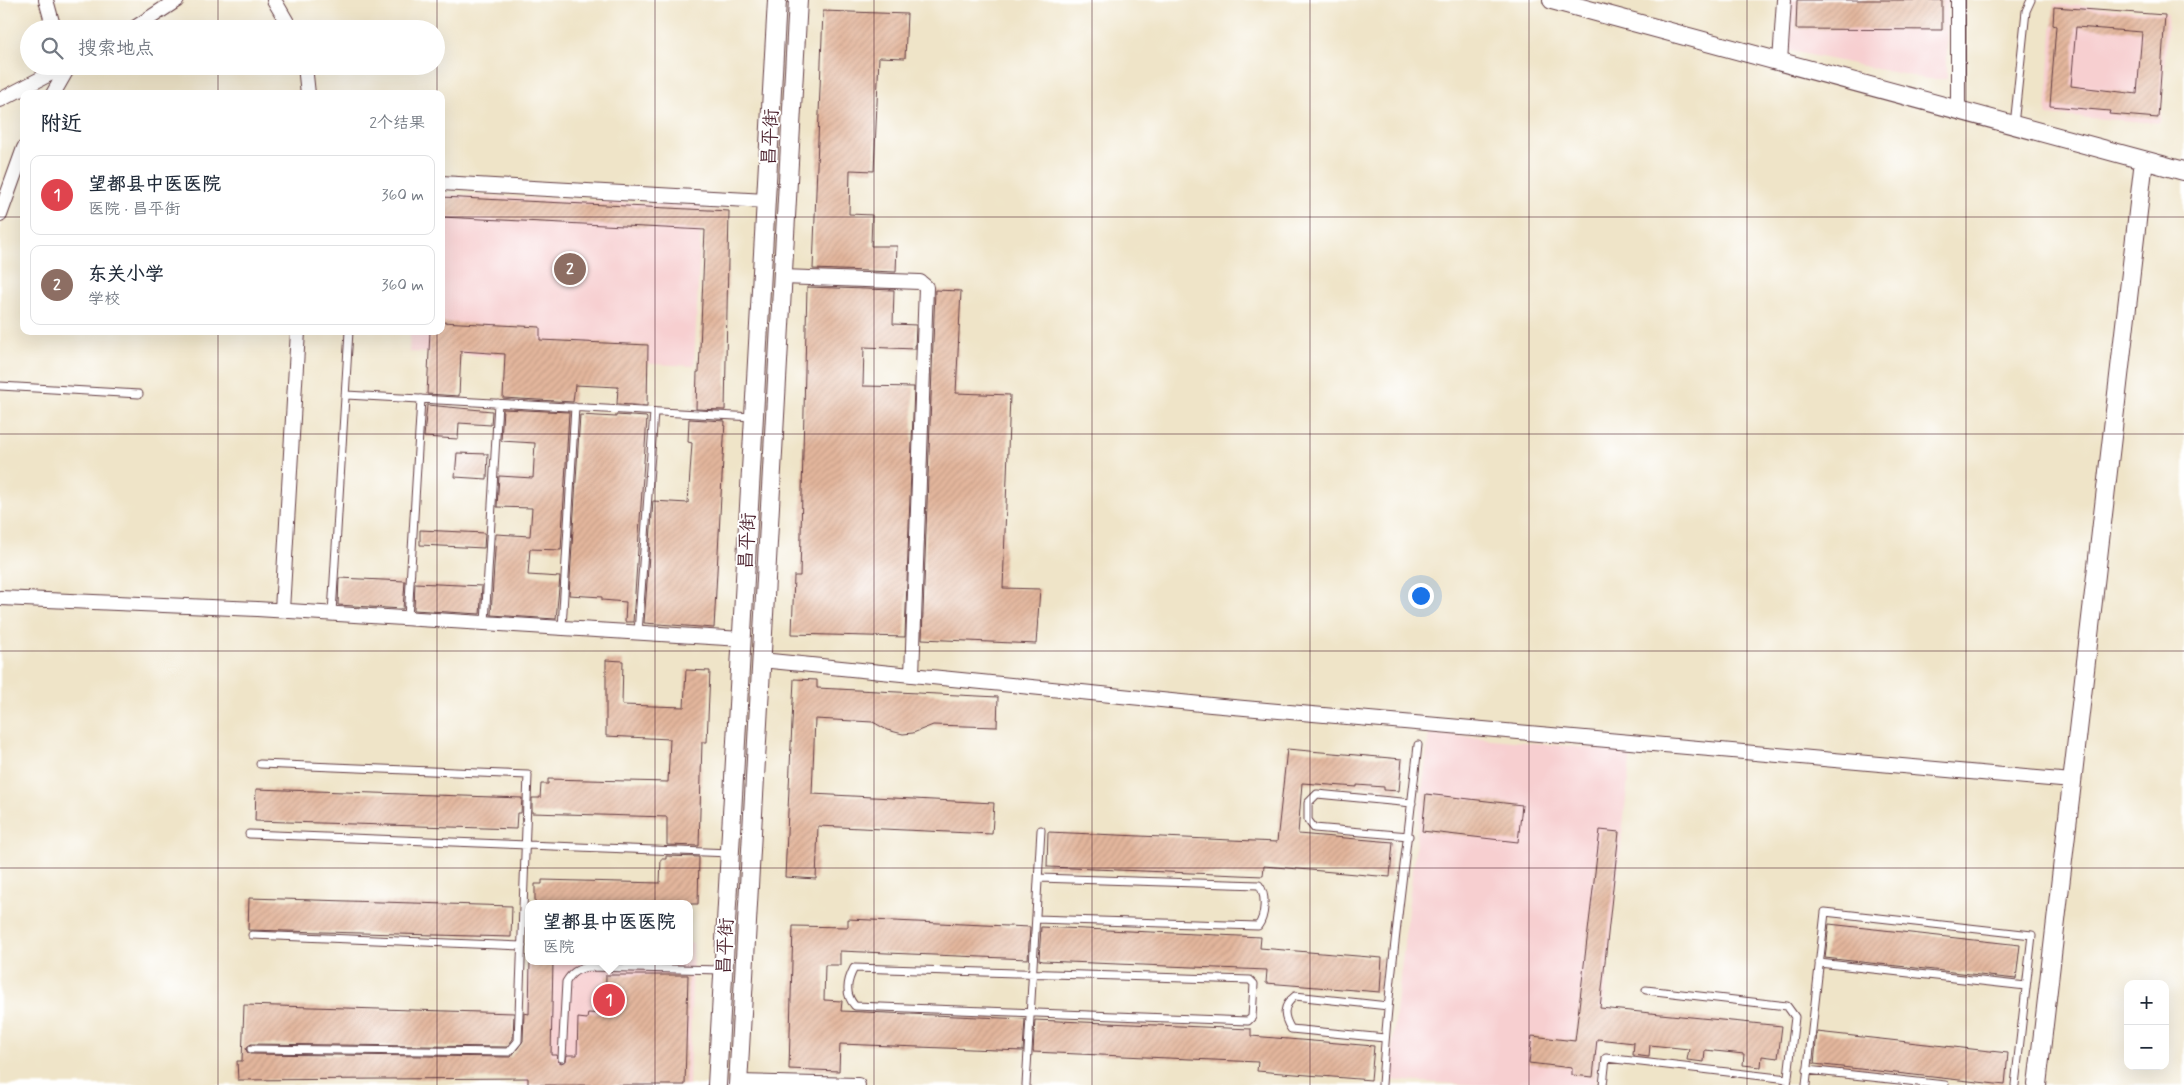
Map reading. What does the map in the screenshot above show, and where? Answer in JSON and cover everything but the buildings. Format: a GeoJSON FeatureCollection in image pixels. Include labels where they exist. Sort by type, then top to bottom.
{"type":"FeatureCollection","features":[{"type":"Feature","properties":{"kind":"street"},"geometry":{"type":"LineString","coordinates":[[46,0],[52,20]]}},
{"type":"Feature","properties":{"kind":"street"},"geometry":{"type":"LineString","coordinates":[[147,20],[177,0]]}},
{"type":"Feature","properties":{"kind":"street"},"geometry":{"type":"LineString","coordinates":[[274,0],[286,20]]}},
{"type":"Feature","properties":{"kind":"street","name":"昌平街"},"geometry":{"type":"LineString","coordinates":[[718,1085],[777,0]]}},
{"type":"Feature","properties":{"kind":"street","name":"昌平街"},"geometry":{"type":"LineString","coordinates":[[738,1083],[798,0]]}},
{"type":"Feature","properties":{"kind":"street"},"geometry":{"type":"LineString","coordinates":[[1552,0],[2184,171]]}},
{"type":"Feature","properties":{"kind":"street"},"geometry":{"type":"LineString","coordinates":[[1780,62],[1784,0]]}},
{"type":"Feature","properties":{"kind":"street"},"geometry":{"type":"LineString","coordinates":[[1958,0],[1958,110]]}},
{"type":"Feature","properties":{"kind":"street"},"geometry":{"type":"LineString","coordinates":[[0,100],[49,75]]}},
{"type":"Feature","properties":{"kind":"street"},"geometry":{"type":"LineString","coordinates":[[55,90],[62,75]]}},
{"type":"Feature","properties":{"kind":"street"},"geometry":{"type":"LineString","coordinates":[[306,75],[308,90]]}},
{"type":"Feature","properties":{"kind":"street"},"geometry":{"type":"LineString","coordinates":[[0,215],[20,159]]}},
{"type":"Feature","properties":{"kind":"street"},"geometry":{"type":"LineString","coordinates":[[2037,1085],[2144,160]]}},
{"type":"Feature","properties":{"kind":"street"},"geometry":{"type":"LineString","coordinates":[[445,183],[766,201]]}},
{"type":"Feature","properties":{"kind":"street"},"geometry":{"type":"LineString","coordinates":[[782,277],[920,282],[926,286],[912,675]]}},
{"type":"Feature","properties":{"kind":"street"},"geometry":{"type":"LineString","coordinates":[[282,610],[298,335]]}},
{"type":"Feature","properties":{"kind":"street"},"geometry":{"type":"LineString","coordinates":[[0,598],[282,610],[742,639]]}},
{"type":"Feature","properties":{"kind":"street"},"geometry":{"type":"LineString","coordinates":[[761,660],[1211,705],[2072,781]]}},
{"type":"Feature","properties":{"kind":"street"},"geometry":{"type":"LineString","coordinates":[[738,1083],[858,1085]]}},
{"type":"Feature","properties":{"kind":"lane"},"geometry":{"type":"LineString","coordinates":[[2014,125],[2026,11],[2031,0]]}},
{"type":"Feature","properties":{"kind":"lane"},"geometry":{"type":"LineString","coordinates":[[332,613],[350,335]]}},
{"type":"Feature","properties":{"kind":"lane"},"geometry":{"type":"LineString","coordinates":[[0,386],[139,394]]}},
{"type":"Feature","properties":{"kind":"lane"},"geometry":{"type":"LineString","coordinates":[[346,395],[754,417]]}},
{"type":"Feature","properties":{"kind":"lane"},"geometry":{"type":"LineString","coordinates":[[408,618],[421,399]]}},
{"type":"Feature","properties":{"kind":"lane"},"geometry":{"type":"LineString","coordinates":[[485,623],[498,403]]}},
{"type":"Feature","properties":{"kind":"lane"},"geometry":{"type":"LineString","coordinates":[[562,628],[575,408]]}},
{"type":"Feature","properties":{"kind":"lane"},"geometry":{"type":"LineString","coordinates":[[638,633],[654,412]]}},
{"type":"Feature","properties":{"kind":"lane"},"geometry":{"type":"LineString","coordinates":[[1382,1085],[1393,949],[1409,836],[1418,745]]}},
{"type":"Feature","properties":{"kind":"lane"},"geometry":{"type":"LineString","coordinates":[[251,1049],[509,1052],[518,1041],[526,845],[528,775],[260,764]]}},
{"type":"Feature","properties":{"kind":"lane"},"geometry":{"type":"LineString","coordinates":[[1409,836],[1314,828],[1308,820],[1308,803],[1317,794],[1412,803]]}},
{"type":"Feature","properties":{"kind":"lane"},"geometry":{"type":"LineString","coordinates":[[1026,1085],[1041,830]]}},
{"type":"Feature","properties":{"kind":"lane"},"geometry":{"type":"LineString","coordinates":[[249,834],[730,853]]}},
{"type":"Feature","properties":{"kind":"lane"},"geometry":{"type":"LineString","coordinates":[[1036,919],[1258,926],[1262,920],[1264,896],[1259,886],[1038,878]]}},
{"type":"Feature","properties":{"kind":"lane"},"geometry":{"type":"LineString","coordinates":[[1806,1085],[1825,912],[2032,935],[2015,1085]]}},
{"type":"Feature","properties":{"kind":"lane"},"geometry":{"type":"LineString","coordinates":[[252,935],[522,946]]}},
{"type":"Feature","properties":{"kind":"lane"},"geometry":{"type":"LineString","coordinates":[[1819,964],[2026,986]]}},
{"type":"Feature","properties":{"kind":"lane"},"geometry":{"type":"LineString","coordinates":[[562,1058],[566,982],[576,970],[587,967],[723,970]]}},
{"type":"Feature","properties":{"kind":"lane"},"geometry":{"type":"LineString","coordinates":[[854,968],[1250,980],[1254,984],[1252,1017],[1248,1021],[1030,1013],[854,1006],[847,994],[848,978],[854,968]]}},
{"type":"Feature","properties":{"kind":"lane"},"geometry":{"type":"LineString","coordinates":[[1603,1085],[1606,1058],[1787,1082],[1795,1017],[1787,1006],[1646,990]]}},
{"type":"Feature","properties":{"kind":"lane"},"geometry":{"type":"LineString","coordinates":[[1385,1038],[1292,1029],[1285,1019],[1284,1012],[1287,1002],[1295,996],[1388,1006]]}},
{"type":"Feature","properties":{"kind":"lane"},"geometry":{"type":"LineString","coordinates":[[1807,1070],[1945,1085]]}},
{"type":"Feature","properties":{"kind":"shaded area"},"geometry":{"type":"Polygon","coordinates":[[[1789,0],[1947,0],[1947,79],[1926,79],[1786,50],[1789,0]]]}},
{"type":"Feature","properties":{"kind":"shaded area"},"geometry":{"type":"Polygon","coordinates":[[[2054,4],[2168,13],[2160,123],[2046,115],[2054,4]]]}},
{"type":"Feature","properties":{"kind":"shaded area"},"geometry":{"type":"Polygon","coordinates":[[[445,194],[702,206],[694,366],[409,352],[410,335],[445,335],[445,194]]]}},
{"type":"Feature","properties":{"kind":"shaded area"},"geometry":{"type":"Polygon","coordinates":[[[1429,733],[1631,752],[1595,1085],[1475,1085],[1388,1080],[1429,733]]]}},
{"type":"Feature","properties":{"kind":"shaded area"},"geometry":{"type":"Polygon","coordinates":[[[527,965],[692,965],[689,1085],[525,1085],[527,965]]]}},
{"type":"Feature","properties":{"kind":"place","name":"东关小学"},"geometry":{"type":"Point","coordinates":[570,269]}},
{"type":"Feature","properties":{"kind":"place","name":"望都县中医医院"},"geometry":{"type":"Point","coordinates":[609,1000]}}]}
